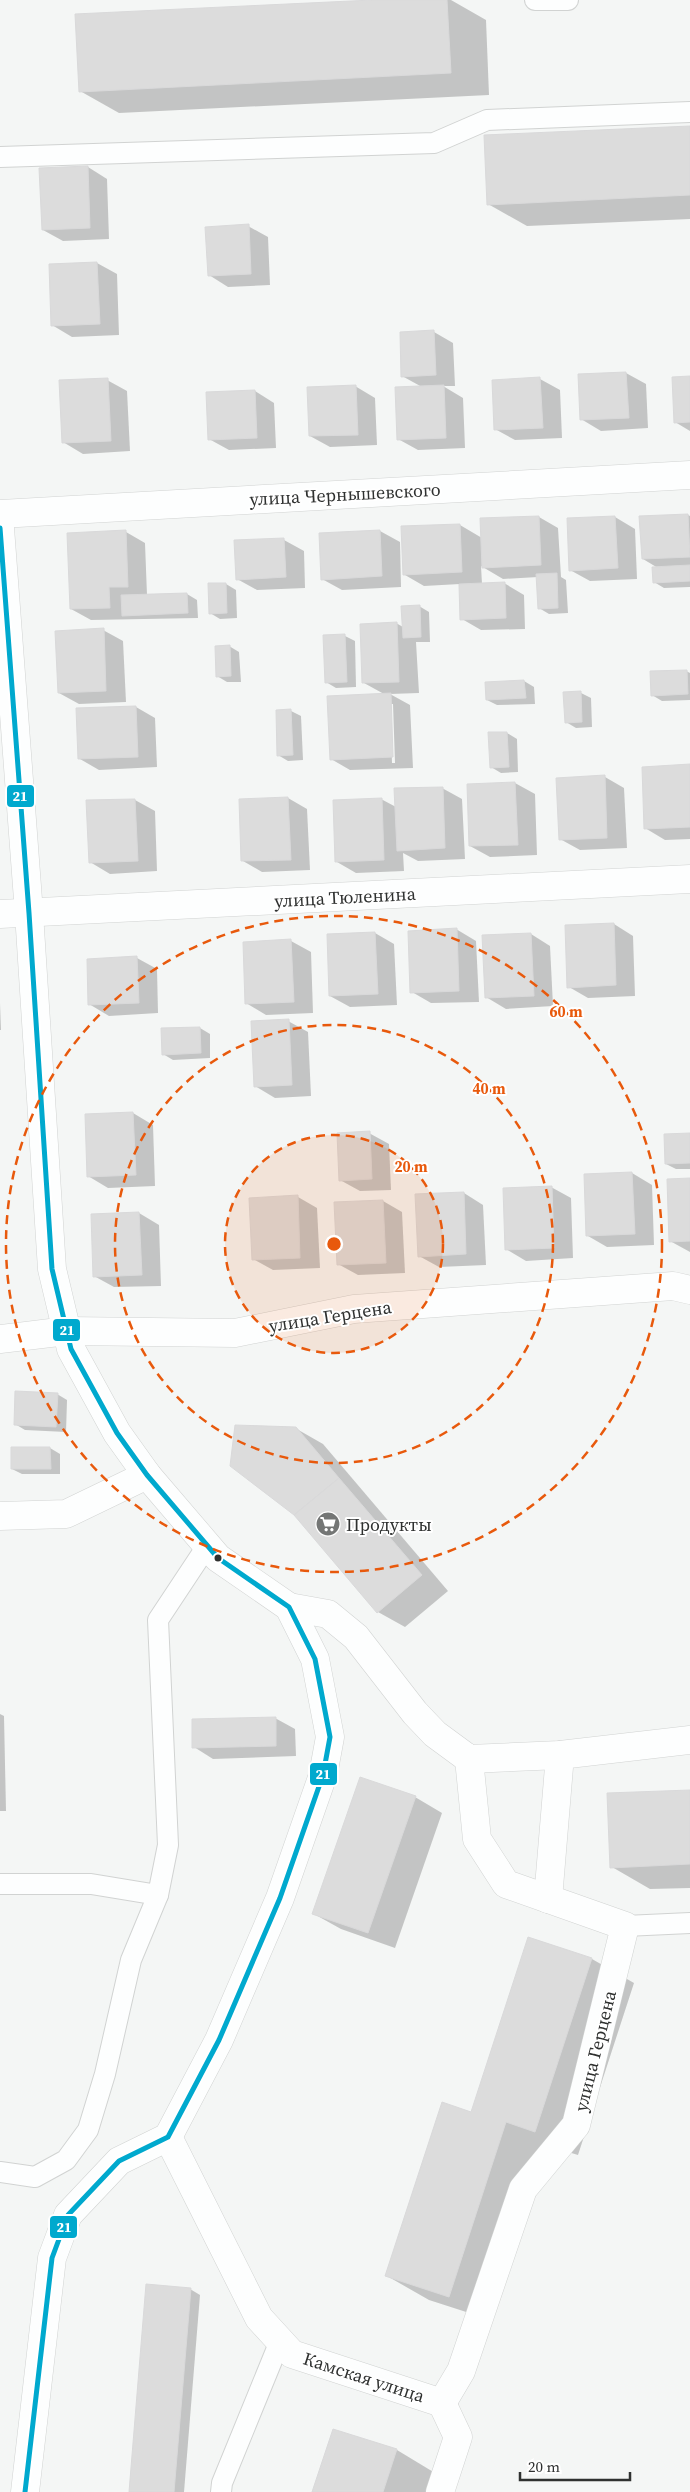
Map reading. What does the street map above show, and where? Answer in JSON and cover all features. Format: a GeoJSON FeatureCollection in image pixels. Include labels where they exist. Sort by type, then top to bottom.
{"type":"FeatureCollection","features":[{"type":"Feature","properties":{"kind":"street","name":"улица Чернышевского"},"geometry":{"type":"LineString","coordinates":[[0,514],[690,475]]}},
{"type":"Feature","properties":{"kind":"street"},"geometry":{"type":"LineString","coordinates":[[0,528],[29,913],[52,1269],[72,1350],[117,1433],[147,1475],[218,1558],[289,1607],[328,1614],[356,1637],[415,1713],[435,1734],[469,1759],[560,1755],[690,1740]]}},
{"type":"Feature","properties":{"kind":"street","name":"улица Тюленина"},"geometry":{"type":"LineString","coordinates":[[0,914],[690,879]]}},
{"type":"Feature","properties":{"kind":"street","name":"улица Герцена"},"geometry":{"type":"LineString","coordinates":[[0,1339],[67,1331],[236,1333],[354,1309],[672,1286],[690,1290]]}},
{"type":"Feature","properties":{"kind":"street"},"geometry":{"type":"LineString","coordinates":[[0,1516],[66,1514],[147,1475]]}},
{"type":"Feature","properties":{"kind":"street"},"geometry":{"type":"LineString","coordinates":[[24,2492],[52,2258],[68,2215],[119,2162],[168,2137],[219,2040],[272,1916],[323,1775],[330,1737],[315,1659],[289,1607]]}},
{"type":"Feature","properties":{"kind":"street"},"geometry":{"type":"LineString","coordinates":[[548,1899],[560,1755]]}},
{"type":"Feature","properties":{"kind":"street"},"geometry":{"type":"LineString","coordinates":[[469,1759],[477,1838],[506,1884],[625,1926]]}},
{"type":"Feature","properties":{"kind":"street","name":"улица Герцена"},"geometry":{"type":"LineString","coordinates":[[442,2403],[461,2371],[523,2189],[576,2126],[625,1926]]}},
{"type":"Feature","properties":{"kind":"street","name":"Камская улица"},"geometry":{"type":"LineString","coordinates":[[168,2137],[258,2318],[292,2354],[442,2403],[458,2438],[440,2492]]}},
{"type":"Feature","properties":{"kind":"lane"},"geometry":{"type":"LineString","coordinates":[[536,0],[568,0]]}},
{"type":"Feature","properties":{"kind":"lane"},"geometry":{"type":"LineString","coordinates":[[0,157],[434,143],[487,120],[690,112]]}},
{"type":"Feature","properties":{"kind":"lane"},"geometry":{"type":"LineString","coordinates":[[0,2172],[35,2177],[66,2160],[88,2130],[104,2074],[131,1960],[158,1895],[168,1845],[158,1620],[207,1546]]}},
{"type":"Feature","properties":{"kind":"lane"},"geometry":{"type":"LineString","coordinates":[[0,1884],[92,1884],[158,1895]]}},
{"type":"Feature","properties":{"kind":"lane"},"geometry":{"type":"LineString","coordinates":[[625,1926],[690,1923]]}},
{"type":"Feature","properties":{"kind":"lane"},"geometry":{"type":"LineString","coordinates":[[221,2492],[222,2483],[280,2341]]}},
{"type":"Feature","properties":{"kind":"building"},"geometry":{"type":"Polygon","coordinates":[[[372,0],[447,0],[451,73],[79,92],[75,14],[372,0]]]}},
{"type":"Feature","properties":{"kind":"building"},"geometry":{"type":"Polygon","coordinates":[[[690,126],[690,195],[487,205],[484,135],[690,126]]]}},
{"type":"Feature","properties":{"kind":"building"},"geometry":{"type":"Polygon","coordinates":[[[88,166],[90,228],[42,230],[39,168],[88,166]]]}},
{"type":"Feature","properties":{"kind":"building"},"geometry":{"type":"Polygon","coordinates":[[[249,224],[251,274],[208,276],[205,227],[249,224]]]}},
{"type":"Feature","properties":{"kind":"building"},"geometry":{"type":"Polygon","coordinates":[[[97,262],[100,324],[51,326],[49,264],[97,262]]]}},
{"type":"Feature","properties":{"kind":"building"},"geometry":{"type":"Polygon","coordinates":[[[434,330],[436,375],[401,377],[400,332],[434,330]]]}},
{"type":"Feature","properties":{"kind":"building"},"geometry":{"type":"Polygon","coordinates":[[[626,372],[629,418],[580,420],[578,374],[626,372]]]}},
{"type":"Feature","properties":{"kind":"building"},"geometry":{"type":"Polygon","coordinates":[[[690,376],[690,422],[674,423],[672,377],[690,376]]]}},
{"type":"Feature","properties":{"kind":"building"},"geometry":{"type":"Polygon","coordinates":[[[540,377],[543,428],[494,430],[492,380],[540,377]]]}},
{"type":"Feature","properties":{"kind":"building"},"geometry":{"type":"Polygon","coordinates":[[[108,378],[111,441],[62,443],[59,380],[108,378]]]}},
{"type":"Feature","properties":{"kind":"building"},"geometry":{"type":"Polygon","coordinates":[[[356,385],[358,435],[309,436],[307,387],[356,385]]]}},
{"type":"Feature","properties":{"kind":"building"},"geometry":{"type":"Polygon","coordinates":[[[444,385],[446,438],[397,440],[395,387],[444,385]]]}},
{"type":"Feature","properties":{"kind":"building"},"geometry":{"type":"Polygon","coordinates":[[[255,390],[257,438],[208,440],[206,392],[255,390]]]}},
{"type":"Feature","properties":{"kind":"building"},"geometry":{"type":"Polygon","coordinates":[[[688,514],[690,557],[642,559],[639,516],[688,514]]]}},
{"type":"Feature","properties":{"kind":"building"},"geometry":{"type":"Polygon","coordinates":[[[539,516],[541,565],[482,568],[480,518],[539,516]]]}},
{"type":"Feature","properties":{"kind":"building"},"geometry":{"type":"Polygon","coordinates":[[[615,516],[618,568],[569,571],[567,518],[615,516]]]}},
{"type":"Feature","properties":{"kind":"building"},"geometry":{"type":"Polygon","coordinates":[[[460,524],[462,572],[403,575],[401,526],[460,524]]]}},
{"type":"Feature","properties":{"kind":"building"},"geometry":{"type":"Polygon","coordinates":[[[126,530],[128,587],[109,587],[110,608],[70,609],[67,533],[126,530]]]}},
{"type":"Feature","properties":{"kind":"building"},"geometry":{"type":"Polygon","coordinates":[[[380,530],[382,576],[321,580],[319,533],[380,530]]]}},
{"type":"Feature","properties":{"kind":"building"},"geometry":{"type":"Polygon","coordinates":[[[284,538],[286,577],[236,580],[234,540],[284,538]]]}},
{"type":"Feature","properties":{"kind":"building"},"geometry":{"type":"Polygon","coordinates":[[[690,565],[690,581],[653,583],[652,567],[690,565]]]}},
{"type":"Feature","properties":{"kind":"building"},"geometry":{"type":"Polygon","coordinates":[[[557,573],[558,608],[538,609],[536,574],[557,573]]]}},
{"type":"Feature","properties":{"kind":"building"},"geometry":{"type":"Polygon","coordinates":[[[505,582],[506,618],[460,620],[459,584],[505,582]]]}},
{"type":"Feature","properties":{"kind":"building"},"geometry":{"type":"Polygon","coordinates":[[[208,583],[226,583],[227,613],[209,614],[208,583]]]}},
{"type":"Feature","properties":{"kind":"building"},"geometry":{"type":"Polygon","coordinates":[[[187,593],[188,613],[122,616],[121,595],[187,593]]]}},
{"type":"Feature","properties":{"kind":"building"},"geometry":{"type":"Polygon","coordinates":[[[420,605],[421,637],[403,638],[401,606],[420,605]]]}},
{"type":"Feature","properties":{"kind":"building"},"geometry":{"type":"Polygon","coordinates":[[[397,622],[399,682],[362,683],[360,624],[397,622]]]}},
{"type":"Feature","properties":{"kind":"building"},"geometry":{"type":"Polygon","coordinates":[[[104,628],[106,691],[58,693],[55,631],[104,628]]]}},
{"type":"Feature","properties":{"kind":"building"},"geometry":{"type":"Polygon","coordinates":[[[345,634],[347,682],[325,683],[323,635],[345,634]]]}},
{"type":"Feature","properties":{"kind":"building"},"geometry":{"type":"Polygon","coordinates":[[[230,645],[231,676],[216,677],[215,646],[230,645]]]}},
{"type":"Feature","properties":{"kind":"building"},"geometry":{"type":"Polygon","coordinates":[[[687,670],[688,694],[651,696],[650,671],[687,670]]]}},
{"type":"Feature","properties":{"kind":"building"},"geometry":{"type":"Polygon","coordinates":[[[524,680],[526,698],[486,700],[485,682],[524,680]]]}},
{"type":"Feature","properties":{"kind":"building"},"geometry":{"type":"Polygon","coordinates":[[[581,691],[582,722],[565,723],[563,692],[581,691]]]}},
{"type":"Feature","properties":{"kind":"building"},"geometry":{"type":"Polygon","coordinates":[[[391,693],[393,757],[330,760],[327,696],[391,693]]]}},
{"type":"Feature","properties":{"kind":"building"},"geometry":{"type":"Polygon","coordinates":[[[136,706],[138,757],[78,759],[76,708],[136,706]]]}},
{"type":"Feature","properties":{"kind":"building"},"geometry":{"type":"Polygon","coordinates":[[[291,709],[293,755],[277,756],[276,710],[291,709]]]}},
{"type":"Feature","properties":{"kind":"building"},"geometry":{"type":"Polygon","coordinates":[[[488,732],[507,732],[509,767],[490,768],[488,732]]]}},
{"type":"Feature","properties":{"kind":"building"},"geometry":{"type":"Polygon","coordinates":[[[690,764],[690,827],[644,829],[642,767],[690,764]]]}},
{"type":"Feature","properties":{"kind":"building"},"geometry":{"type":"Polygon","coordinates":[[[605,775],[607,838],[559,840],[556,778],[605,775]]]}},
{"type":"Feature","properties":{"kind":"building"},"geometry":{"type":"Polygon","coordinates":[[[515,782],[518,845],[469,846],[467,784],[515,782]]]}},
{"type":"Feature","properties":{"kind":"building"},"geometry":{"type":"Polygon","coordinates":[[[443,787],[445,848],[397,851],[394,788],[443,787]]]}},
{"type":"Feature","properties":{"kind":"building"},"geometry":{"type":"Polygon","coordinates":[[[288,797],[291,860],[241,861],[239,799],[288,797]]]}},
{"type":"Feature","properties":{"kind":"building"},"geometry":{"type":"Polygon","coordinates":[[[382,798],[384,860],[335,862],[333,800],[382,798]]]}},
{"type":"Feature","properties":{"kind":"building"},"geometry":{"type":"Polygon","coordinates":[[[135,799],[138,861],[89,863],[86,800],[135,799]]]}},
{"type":"Feature","properties":{"kind":"building"},"geometry":{"type":"Polygon","coordinates":[[[614,923],[616,985],[567,988],[565,925],[614,923]]]}},
{"type":"Feature","properties":{"kind":"building"},"geometry":{"type":"Polygon","coordinates":[[[457,928],[459,991],[410,993],[408,931],[457,928]]]}},
{"type":"Feature","properties":{"kind":"building"},"geometry":{"type":"Polygon","coordinates":[[[375,932],[378,994],[329,996],[327,934],[375,932]]]}},
{"type":"Feature","properties":{"kind":"building"},"geometry":{"type":"Polygon","coordinates":[[[531,933],[534,996],[485,998],[482,935],[531,933]]]}},
{"type":"Feature","properties":{"kind":"building"},"geometry":{"type":"Polygon","coordinates":[[[291,939],[294,1002],[245,1004],[243,942],[291,939]]]}},
{"type":"Feature","properties":{"kind":"building"},"geometry":{"type":"Polygon","coordinates":[[[137,956],[139,1003],[88,1005],[87,959],[137,956]]]}},
{"type":"Feature","properties":{"kind":"building"},"geometry":{"type":"Polygon","coordinates":[[[289,1019],[292,1085],[254,1087],[251,1021],[289,1019]]]}},
{"type":"Feature","properties":{"kind":"building"},"geometry":{"type":"Polygon","coordinates":[[[200,1027],[201,1053],[162,1055],[161,1028],[200,1027]]]}},
{"type":"Feature","properties":{"kind":"building"},"geometry":{"type":"Polygon","coordinates":[[[133,1112],[136,1175],[87,1177],[85,1114],[133,1112]]]}},
{"type":"Feature","properties":{"kind":"building"},"geometry":{"type":"Polygon","coordinates":[[[370,1131],[372,1179],[339,1181],[337,1133],[370,1131]]]}},
{"type":"Feature","properties":{"kind":"building"},"geometry":{"type":"Polygon","coordinates":[[[690,1133],[690,1163],[665,1164],[664,1134],[690,1133]]]}},
{"type":"Feature","properties":{"kind":"building"},"geometry":{"type":"Polygon","coordinates":[[[632,1172],[635,1234],[586,1236],[584,1174],[632,1172]]]}},
{"type":"Feature","properties":{"kind":"building"},"geometry":{"type":"Polygon","coordinates":[[[690,1178],[690,1241],[669,1242],[667,1179],[690,1178]]]}},
{"type":"Feature","properties":{"kind":"building"},"geometry":{"type":"Polygon","coordinates":[[[552,1186],[554,1248],[505,1250],[503,1188],[552,1186]]]}},
{"type":"Feature","properties":{"kind":"building"},"geometry":{"type":"Polygon","coordinates":[[[464,1192],[466,1254],[418,1257],[415,1194],[464,1192]]]}},
{"type":"Feature","properties":{"kind":"building"},"geometry":{"type":"Polygon","coordinates":[[[298,1195],[300,1258],[252,1260],[249,1198],[298,1195]]]}},
{"type":"Feature","properties":{"kind":"building"},"geometry":{"type":"Polygon","coordinates":[[[383,1200],[386,1263],[337,1265],[334,1202],[383,1200]]]}},
{"type":"Feature","properties":{"kind":"building"},"geometry":{"type":"Polygon","coordinates":[[[139,1212],[142,1275],[93,1277],[91,1214],[139,1212]]]}},
{"type":"Feature","properties":{"kind":"building"},"geometry":{"type":"Polygon","coordinates":[[[15,1391],[58,1393],[56,1427],[14,1425],[15,1391]]]}},
{"type":"Feature","properties":{"kind":"building"},"geometry":{"type":"Polygon","coordinates":[[[235,1425],[296,1427],[339,1478],[294,1515],[230,1466],[235,1425]]]}},
{"type":"Feature","properties":{"kind":"building"},"geometry":{"type":"Polygon","coordinates":[[[11,1447],[50,1447],[51,1469],[11,1469],[11,1447]]]}},
{"type":"Feature","properties":{"kind":"building"},"geometry":{"type":"Polygon","coordinates":[[[339,1478],[422,1575],[377,1613],[294,1515],[339,1478]]]}},
{"type":"Feature","properties":{"kind":"building"},"geometry":{"type":"Polygon","coordinates":[[[276,1717],[276,1746],[192,1748],[192,1719],[276,1717]]]}},
{"type":"Feature","properties":{"kind":"building"},"geometry":{"type":"Polygon","coordinates":[[[360,1777],[416,1796],[368,1933],[312,1914],[360,1777]]]}},
{"type":"Feature","properties":{"kind":"building"},"geometry":{"type":"Polygon","coordinates":[[[690,1790],[690,1864],[610,1868],[607,1793],[690,1790]]]}},
{"type":"Feature","properties":{"kind":"building"},"geometry":{"type":"Polygon","coordinates":[[[528,1937],[592,1958],[535,2132],[506,2122],[449,2297],[385,2276],[442,2102],[471,2112],[528,1937]]]}},
{"type":"Feature","properties":{"kind":"building"},"geometry":{"type":"Polygon","coordinates":[[[146,2284],[191,2288],[174,2492],[129,2492],[146,2284]]]}},
{"type":"Feature","properties":{"kind":"building"},"geometry":{"type":"Polygon","coordinates":[[[333,2429],[397,2449],[383,2492],[312,2492],[333,2429]]]}},
{"type":"Feature","properties":{"kind":"transit line","name":"21"},"geometry":{"type":"LineString","coordinates":[[0,528],[29,913],[52,1269],[71,1349],[117,1433],[147,1475],[218,1558],[289,1607],[315,1659],[330,1737],[323,1775],[280,1898],[219,2040],[168,2137],[119,2161],[68,2215],[52,2258],[25,2492]]}},
{"type":"Feature","properties":{"kind":"place","name":"Продукты"},"geometry":{"type":"Point","coordinates":[328,1524]}}]}
